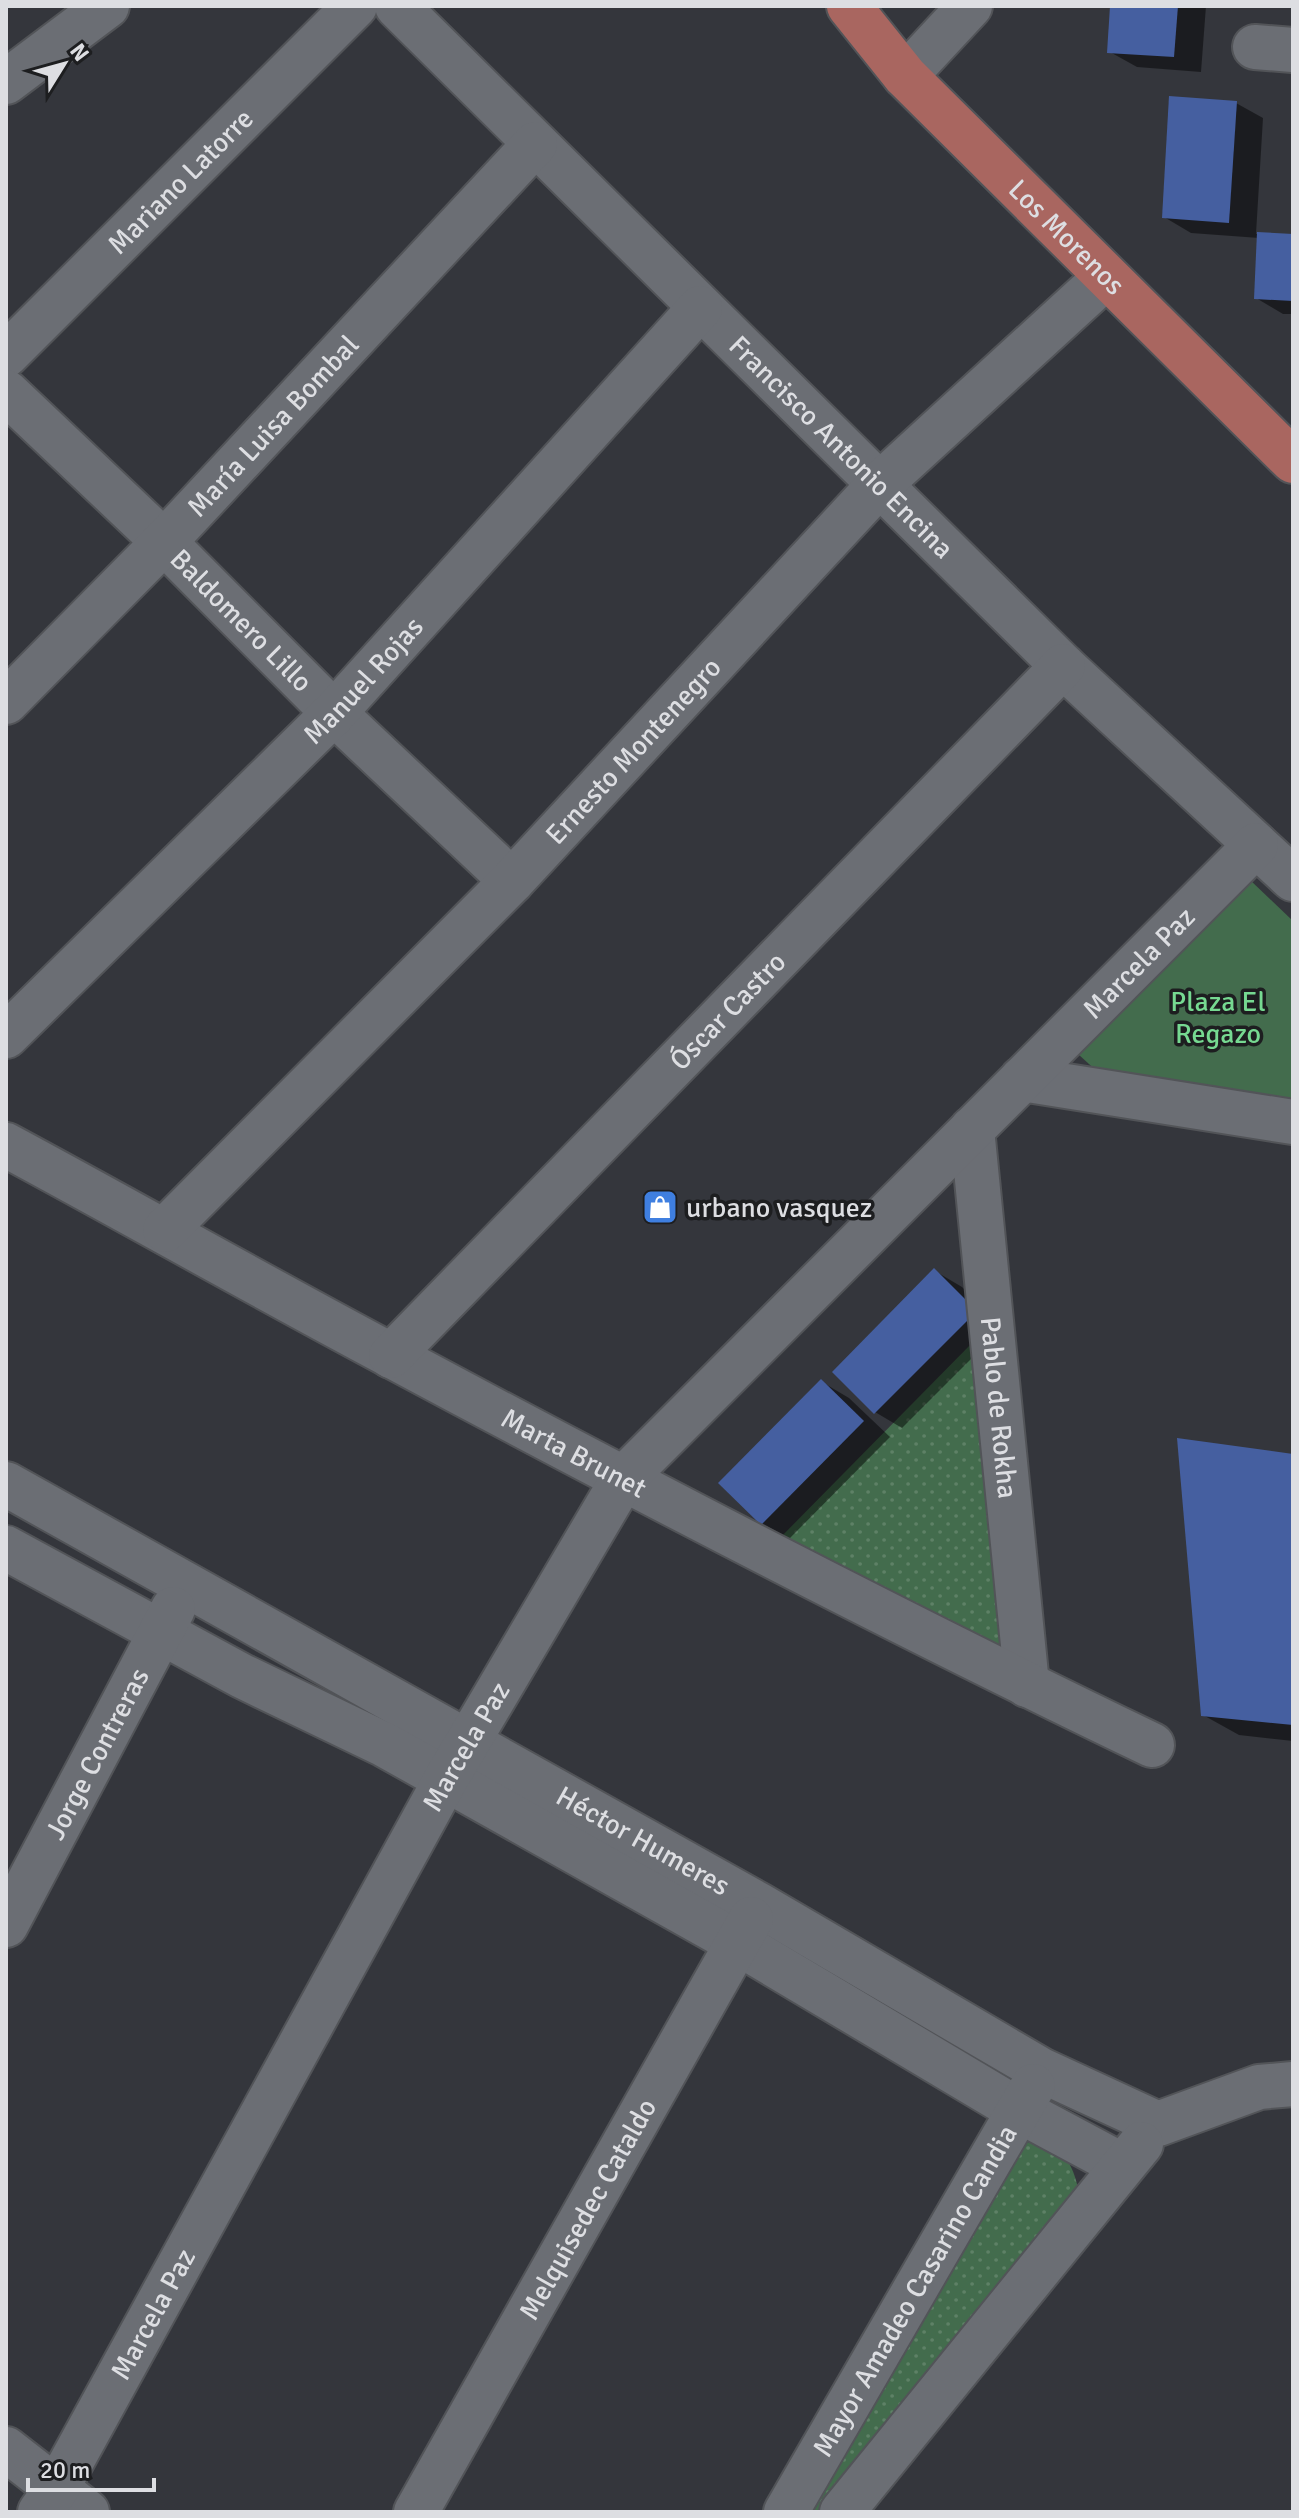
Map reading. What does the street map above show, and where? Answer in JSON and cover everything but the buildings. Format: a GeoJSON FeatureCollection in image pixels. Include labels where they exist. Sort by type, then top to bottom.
{"type":"FeatureCollection","features":[{"type":"Feature","properties":{"kind":"main road","name":"Los Morenos"},"geometry":{"type":"LineString","coordinates":[[849,6],[905,76],[1293,461]]}},
{"type":"Feature","properties":{"kind":"street"},"geometry":{"type":"LineString","coordinates":[[6,82],[107,6]]}},
{"type":"Feature","properties":{"kind":"street","name":"Mariano Latorre"},"geometry":{"type":"LineString","coordinates":[[6,355],[355,6]]}},
{"type":"Feature","properties":{"kind":"street","name":"Francisco Antonio Encina"},"geometry":{"type":"LineString","coordinates":[[397,6],[1063,666],[1293,879]]}},
{"type":"Feature","properties":{"kind":"street"},"geometry":{"type":"LineString","coordinates":[[905,76],[970,6]]}},
{"type":"Feature","properties":{"kind":"street","name":"María Luisa Bombal"},"geometry":{"type":"LineString","coordinates":[[6,702],[164,542],[535,144]]}},
{"type":"Feature","properties":{"kind":"street","name":"Ernesto Montenegro"},"geometry":{"type":"LineString","coordinates":[[165,1230],[512,881],[879,485],[1106,277]]}},
{"type":"Feature","properties":{"kind":"street","name":"Manuel Rojas"},"geometry":{"type":"LineString","coordinates":[[6,1036],[334,713],[700,308]]}},
{"type":"Feature","properties":{"kind":"street","name":"Baldomero Lillo"},"geometry":{"type":"LineString","coordinates":[[6,392],[164,542],[334,713],[512,881]]}},
{"type":"Feature","properties":{"kind":"street","name":"Óscar Castro"},"geometry":{"type":"LineString","coordinates":[[391,1356],[1063,666]]}},
{"type":"Feature","properties":{"kind":"street","name":"Marcela Paz"},"geometry":{"type":"LineString","coordinates":[[61,2504],[446,1779],[623,1479],[1256,845]]}},
{"type":"Feature","properties":{"kind":"street"},"geometry":{"type":"LineString","coordinates":[[1022,1079],[1293,1122]]}},
{"type":"Feature","properties":{"kind":"street","name":"Pablo de Rokha"},"geometry":{"type":"LineString","coordinates":[[972,1129],[1027,1685]]}},
{"type":"Feature","properties":{"kind":"street","name":"Marta Brunet"},"geometry":{"type":"LineString","coordinates":[[6,1145],[623,1479],[1027,1685],[1152,1745]]}},
{"type":"Feature","properties":{"kind":"street","name":"Héctor Humeres"},"geometry":{"type":"LineString","coordinates":[[6,1484],[759,1905],[1041,2070],[1158,2124]]}},
{"type":"Feature","properties":{"kind":"street","name":"Héctor Humeres"},"geometry":{"type":"LineString","coordinates":[[6,1548],[159,1633],[385,1745],[738,1943],[1020,2111],[1121,2165]]}},
{"type":"Feature","properties":{"kind":"street","name":"Jorge Contreras"},"geometry":{"type":"LineString","coordinates":[[6,1925],[187,1583]]}},
{"type":"Feature","properties":{"kind":"street","name":"Melquisedec Cataldo"},"geometry":{"type":"LineString","coordinates":[[416,2512],[759,1905]]}},
{"type":"Feature","properties":{"kind":"street","name":"Mayor Amadeo Casarino Candia"},"geometry":{"type":"LineString","coordinates":[[786,2512],[1041,2070]]}},
{"type":"Feature","properties":{"kind":"street"},"geometry":{"type":"LineString","coordinates":[[1158,2124],[1259,2087],[1293,2084]]}},
{"type":"Feature","properties":{"kind":"street","name":"Mayor Amadeo Casarino Candia"},"geometry":{"type":"LineString","coordinates":[[842,2512],[1121,2165],[1158,2124]]}},
{"type":"Feature","properties":{"kind":"street"},"geometry":{"type":"LineString","coordinates":[[6,2449],[61,2504]]}},
{"type":"Feature","properties":{"kind":"green space","name":"Plaza El Regazo"},"geometry":{"type":"Polygon","coordinates":[[[1249,879],[1293,921],[1293,1105],[1101,1075],[1078,1054],[1249,879]]]}},
{"type":"Feature","properties":{"kind":"green space"},"geometry":{"type":"Polygon","coordinates":[[[978,1337],[1006,1657],[779,1539],[978,1337]]]}},
{"type":"Feature","properties":{"kind":"green space"},"geometry":{"type":"Polygon","coordinates":[[[1034,2140],[1066,2158],[1079,2192],[817,2512],[811,2512],[1019,2146],[1034,2140]]]}},
{"type":"Feature","properties":{"kind":"place","name":"urbano vasquez"},"geometry":{"type":"Point","coordinates":[660,1207]}}]}
